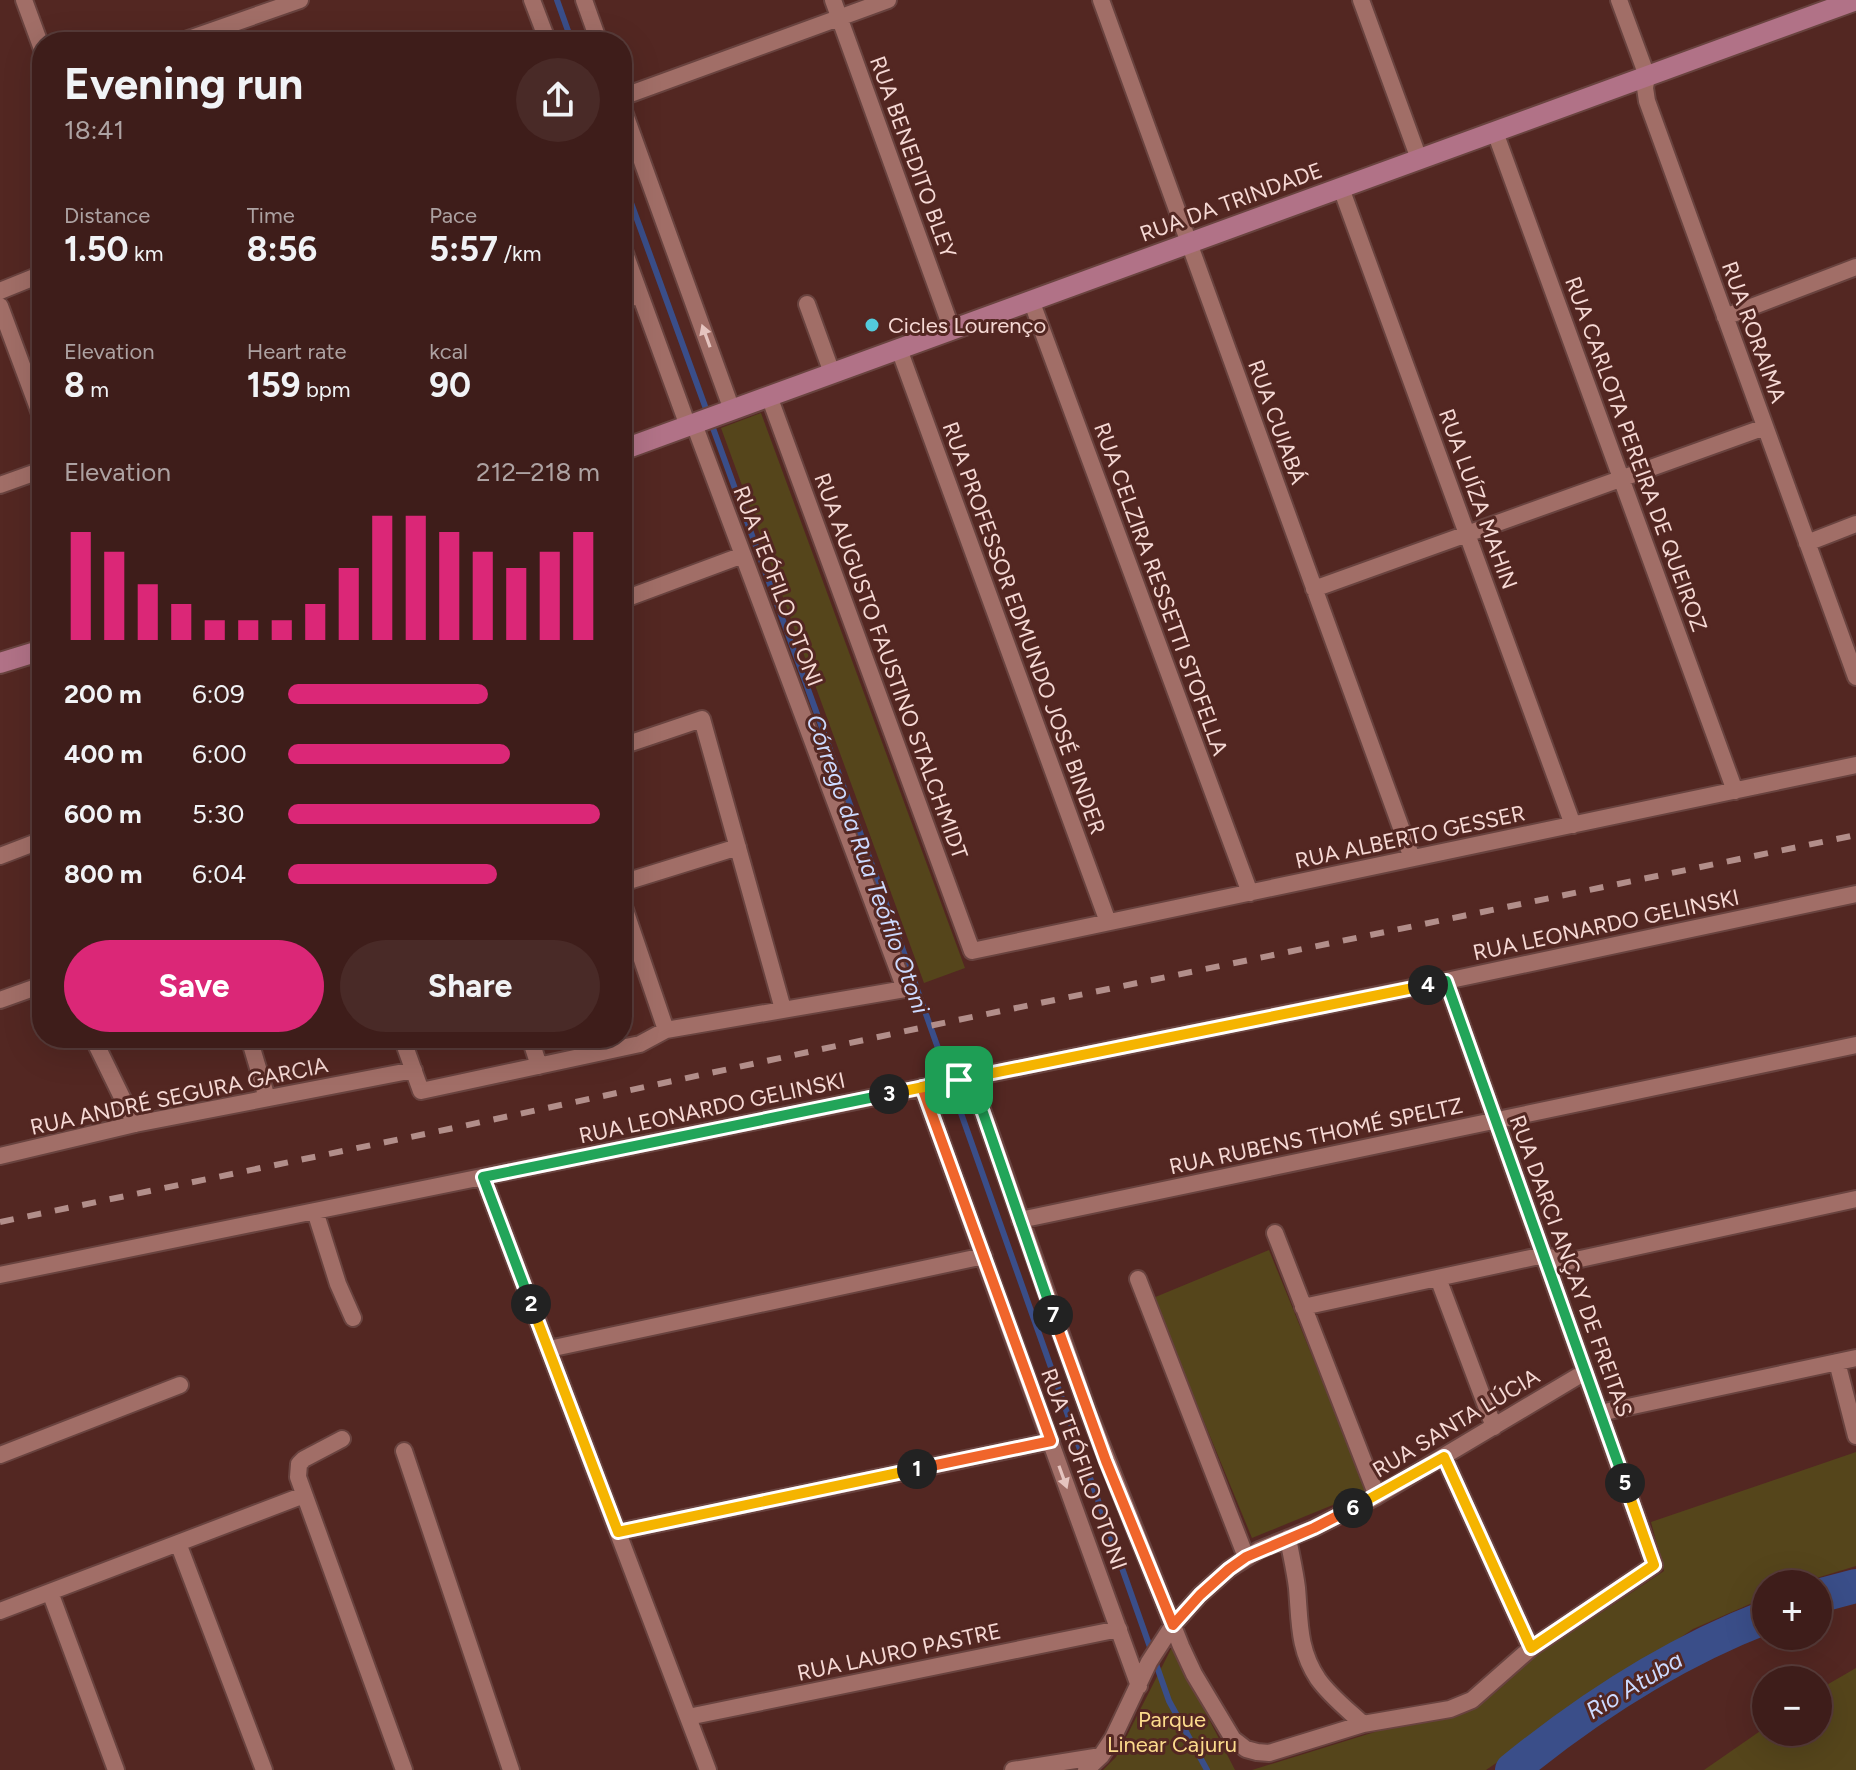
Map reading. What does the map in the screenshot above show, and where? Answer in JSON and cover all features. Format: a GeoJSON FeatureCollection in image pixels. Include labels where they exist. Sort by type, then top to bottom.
{"type":"FeatureCollection","features":[{"type":"Feature","properties":{"kind":"main road","name":"RUA DA TRINDADE"},"geometry":{"type":"LineString","coordinates":[[632,446],[1856,0]]}},
{"type":"Feature","properties":{"kind":"main road"},"geometry":{"type":"LineString","coordinates":[[0,662],[32,653]]}},
{"type":"Feature","properties":{"kind":"street"},"geometry":{"type":"LineString","coordinates":[[24,0],[36,32]]}},
{"type":"Feature","properties":{"kind":"street"},"geometry":{"type":"LineString","coordinates":[[209,32],[300,0]]}},
{"type":"Feature","properties":{"kind":"street"},"geometry":{"type":"LineString","coordinates":[[532,0],[543,32]]}},
{"type":"Feature","properties":{"kind":"street"},"geometry":{"type":"LineString","coordinates":[[584,0],[595,32]]}},
{"type":"Feature","properties":{"kind":"street","name":"RUA BENEDITO BLEY"},"geometry":{"type":"LineString","coordinates":[[833,0],[952,330]]}},
{"type":"Feature","properties":{"kind":"street"},"geometry":{"type":"LineString","coordinates":[[632,93],[888,0]]}},
{"type":"Feature","properties":{"kind":"street","name":"RUA CUIABÁ"},"geometry":{"type":"LineString","coordinates":[[1101,0],[1412,858]]}},
{"type":"Feature","properties":{"kind":"street"},"geometry":{"type":"LineString","coordinates":[[1361,0],[1419,159]]}},
{"type":"Feature","properties":{"kind":"street","name":"RUA RORAIMA"},"geometry":{"type":"LineString","coordinates":[[1619,0],[1647,76],[1647,101],[1856,677]]}},
{"type":"Feature","properties":{"kind":"street","name":"RUA CARLOTA PEREIRA DE QUEIROZ"},"geometry":{"type":"LineString","coordinates":[[1495,132],[1735,791]]}},
{"type":"Feature","properties":{"kind":"street"},"geometry":{"type":"LineString","coordinates":[[632,134],[732,410]]}},
{"type":"Feature","properties":{"kind":"street","name":"RUA LUÍZA MAHIN"},"geometry":{"type":"LineString","coordinates":[[1341,188],[1573,825]]}},
{"type":"Feature","properties":{"kind":"street"},"geometry":{"type":"LineString","coordinates":[[1725,317],[1856,267]]}},
{"type":"Feature","properties":{"kind":"street","name":"RUA TEÓFILO OTONI"},"geometry":{"type":"LineString","coordinates":[[632,273],[743,555],[905,989],[783,1009]]}},
{"type":"Feature","properties":{"kind":"street"},"geometry":{"type":"LineString","coordinates":[[0,291],[32,278]]}},
{"type":"Feature","properties":{"kind":"street"},"geometry":{"type":"LineString","coordinates":[[632,298],[640,295]]}},
{"type":"Feature","properties":{"kind":"street","name":"RUA CELZIRA RESSETTI STOFELLA"},"geometry":{"type":"LineString","coordinates":[[1031,300],[1250,893]]}},
{"type":"Feature","properties":{"kind":"street"},"geometry":{"type":"LineString","coordinates":[[807,304],[832,373]]}},
{"type":"Feature","properties":{"kind":"street"},"geometry":{"type":"LineString","coordinates":[[0,306],[32,392]]}},
{"type":"Feature","properties":{"kind":"street","name":"RUA PROFESSOR EDMUNDO JOSÉ BINDER"},"geometry":{"type":"LineString","coordinates":[[899,349],[1108,922]]}},
{"type":"Feature","properties":{"kind":"street","name":"RUA AUGUSTO FAUSTINO STALCHMIDT"},"geometry":{"type":"LineString","coordinates":[[769,396],[972,951]]}},
{"type":"Feature","properties":{"kind":"street"},"geometry":{"type":"LineString","coordinates":[[1314,589],[1765,427]]}},
{"type":"Feature","properties":{"kind":"street"},"geometry":{"type":"LineString","coordinates":[[0,485],[32,474]]}},
{"type":"Feature","properties":{"kind":"street"},"geometry":{"type":"LineString","coordinates":[[1807,543],[1856,524]]}},
{"type":"Feature","properties":{"kind":"street"},"geometry":{"type":"LineString","coordinates":[[632,596],[743,555]]}},
{"type":"Feature","properties":{"kind":"street"},"geometry":{"type":"LineString","coordinates":[[632,743],[702,719],[783,1009],[666,1030],[632,1046]]}},
{"type":"Feature","properties":{"kind":"street","name":"RUA ALBERTO GESSER"},"geometry":{"type":"LineString","coordinates":[[972,951],[1856,765]]}},
{"type":"Feature","properties":{"kind":"street"},"geometry":{"type":"LineString","coordinates":[[0,856],[32,844]]}},
{"type":"Feature","properties":{"kind":"street"},"geometry":{"type":"LineString","coordinates":[[632,880],[738,847]]}},
{"type":"Feature","properties":{"kind":"street","name":"RUA LEONARDO GELINSKI"},"geometry":{"type":"LineString","coordinates":[[0,1275],[1446,981],[1856,894]]}},
{"type":"Feature","properties":{"kind":"street"},"geometry":{"type":"LineString","coordinates":[[632,930],[666,1030]]}},
{"type":"Feature","properties":{"kind":"street","name":"RUA DARCI ANÇAY DE FREITAS"},"geometry":{"type":"LineString","coordinates":[[1446,981],[1654,1565]]}},
{"type":"Feature","properties":{"kind":"street"},"geometry":{"type":"LineString","coordinates":[[0,1000],[32,989]]}},
{"type":"Feature","properties":{"kind":"street","name":"RUA RUBENS THOMÉ SPELTZ"},"geometry":{"type":"LineString","coordinates":[[1020,1220],[1856,1045]]}},
{"type":"Feature","properties":{"kind":"street"},"geometry":{"type":"LineString","coordinates":[[98,1048],[135,1124]]}},
{"type":"Feature","properties":{"kind":"street"},"geometry":{"type":"LineString","coordinates":[[252,1048],[267,1098]]}},
{"type":"Feature","properties":{"kind":"street"},"geometry":{"type":"LineString","coordinates":[[406,1048],[421,1091],[622,1048]]}},
{"type":"Feature","properties":{"kind":"street"},"geometry":{"type":"LineString","coordinates":[[533,1048],[539,1066]]}},
{"type":"Feature","properties":{"kind":"street","name":"RUA ANDRÉ SEGURA GARCIA"},"geometry":{"type":"LineString","coordinates":[[2,1150],[414,1070]]}},
{"type":"Feature","properties":{"kind":"street","name":"RUA TEÓFILO OTONI"},"geometry":{"type":"LineString","coordinates":[[965,1079],[1020,1220],[1106,1461],[1173,1625],[1191,1667],[1225,1727],[1233,1739],[1246,1749],[1269,1753],[1363,1724],[1462,1705],[1479,1695],[1531,1648],[1654,1565]]}},
{"type":"Feature","properties":{"kind":"street","name":"RUA TEÓFILO OTONI"},"geometry":{"type":"LineString","coordinates":[[927,1086],[984,1256],[1139,1686]]}},
{"type":"Feature","properties":{"kind":"street"},"geometry":{"type":"LineString","coordinates":[[483,1177],[708,1770]]}},
{"type":"Feature","properties":{"kind":"street"},"geometry":{"type":"LineString","coordinates":[[1303,1307],[1544,1255],[1571,1261],[1856,1199]]}},
{"type":"Feature","properties":{"kind":"street"},"geometry":{"type":"LineString","coordinates":[[315,1211],[338,1284],[353,1318]]}},
{"type":"Feature","properties":{"kind":"street"},"geometry":{"type":"LineString","coordinates":[[1275,1233],[1377,1496]]}},
{"type":"Feature","properties":{"kind":"street"},"geometry":{"type":"LineString","coordinates":[[549,1349],[984,1256]]}},
{"type":"Feature","properties":{"kind":"street"},"geometry":{"type":"LineString","coordinates":[[1556,1291],[1557,1278],[1571,1261]]}},
{"type":"Feature","properties":{"kind":"street"},"geometry":{"type":"LineString","coordinates":[[1438,1278],[1494,1427]]}},
{"type":"Feature","properties":{"kind":"street"},"geometry":{"type":"LineString","coordinates":[[1138,1279],[1246,1557]]}},
{"type":"Feature","properties":{"kind":"street"},"geometry":{"type":"LineString","coordinates":[[1600,1413],[1856,1358]]}},
{"type":"Feature","properties":{"kind":"street"},"geometry":{"type":"LineString","coordinates":[[1837,1362],[1856,1436]]}},
{"type":"Feature","properties":{"kind":"street","name":"RUA SANTA LÚCIA"},"geometry":{"type":"LineString","coordinates":[[1086,1770],[1101,1756],[1118,1729],[1153,1656],[1173,1625],[1229,1569],[1246,1557],[1314,1528],[1377,1496],[1585,1372]]}},
{"type":"Feature","properties":{"kind":"street"},"geometry":{"type":"LineString","coordinates":[[0,1455],[180,1385]]}},
{"type":"Feature","properties":{"kind":"street"},"geometry":{"type":"LineString","coordinates":[[342,1439],[304,1459],[299,1464],[298,1477],[404,1770]]}},
{"type":"Feature","properties":{"kind":"street"},"geometry":{"type":"LineString","coordinates":[[618,1532],[1051,1441]]}},
{"type":"Feature","properties":{"kind":"street"},"geometry":{"type":"LineString","coordinates":[[404,1451],[511,1770]]}},
{"type":"Feature","properties":{"kind":"street"},"geometry":{"type":"LineString","coordinates":[[1444,1457],[1531,1648]]}},
{"type":"Feature","properties":{"kind":"street"},"geometry":{"type":"LineString","coordinates":[[0,1611],[304,1495]]}},
{"type":"Feature","properties":{"kind":"street"},"geometry":{"type":"LineString","coordinates":[[1288,1538],[1295,1574],[1300,1636],[1308,1659],[1330,1693],[1363,1724]]}},
{"type":"Feature","properties":{"kind":"street"},"geometry":{"type":"LineString","coordinates":[[178,1543],[264,1770]]}},
{"type":"Feature","properties":{"kind":"street"},"geometry":{"type":"LineString","coordinates":[[50,1592],[116,1770]]}},
{"type":"Feature","properties":{"kind":"street","name":"RUA LAURO PASTRE"},"geometry":{"type":"LineString","coordinates":[[688,1717],[1119,1629]]}},
{"type":"Feature","properties":{"kind":"street"},"geometry":{"type":"LineString","coordinates":[[1013,1770],[1101,1756]]}},
{"type":"Feature","properties":{"kind":"green space"},"geometry":{"type":"Polygon","coordinates":[[[761,413],[965,968],[924,983],[721,428],[761,413]]]}},
{"type":"Feature","properties":{"kind":"green space"},"geometry":{"type":"Polygon","coordinates":[[[1269,1250],[1367,1491],[1252,1538],[1153,1298],[1269,1250]]]}},
{"type":"Feature","properties":{"kind":"green space","name":"Parque Linear Cajuru"},"geometry":{"type":"Polygon","coordinates":[[[1856,1452],[1856,1566],[1832,1573],[1832,1570],[1752,1570],[1752,1603],[1693,1629],[1486,1770],[1252,1770],[1381,1730],[1456,1717],[1471,1710],[1536,1656],[1664,1571],[1651,1522],[1856,1452]]]}},
{"type":"Feature","properties":{"kind":"green space","name":"Parque Linear Cajuru"},"geometry":{"type":"Polygon","coordinates":[[[1172,1647],[1235,1770],[1103,1770],[1116,1757],[1172,1647]]]}},
{"type":"Feature","properties":{"kind":"green space"},"geometry":{"type":"Polygon","coordinates":[[[1856,1668],[1856,1770],[1704,1770],[1752,1737],[1752,1746],[1832,1746],[1832,1682],[1856,1668]]]}},
{"type":"Feature","properties":{"kind":"waterway","name":"Córrego da Rua Teófilo Otoni"},"geometry":{"type":"LineString","coordinates":[[557,0],[568,32]]}},
{"type":"Feature","properties":{"kind":"waterway","name":"Córrego da Rua Teófilo Otoni"},"geometry":{"type":"LineString","coordinates":[[632,205],[916,986],[1151,1650]]}},
{"type":"Feature","properties":{"kind":"waterway","name":"Rio Atuba"},"geometry":{"type":"LineString","coordinates":[[1832,1592],[1856,1586]]}},
{"type":"Feature","properties":{"kind":"waterway","name":"Rio Atuba"},"geometry":{"type":"LineString","coordinates":[[1512,1770],[1633,1683],[1698,1647],[1752,1623]]}},
{"type":"Feature","properties":{"kind":"waterway","name":"Córrego da Rua Teófilo Otoni"},"geometry":{"type":"LineString","coordinates":[[1155,1661],[1169,1701],[1207,1770]]}},
{"type":"Feature","properties":{"kind":"railway"},"geometry":{"type":"LineString","coordinates":[[0,1222],[1856,835]]}},
{"type":"Feature","properties":{"kind":"place","name":"Cicles Lourenço"},"geometry":{"type":"Point","coordinates":[872,325]}},
{"type":"Feature","properties":{"kind":"route"},"geometry":{"type":"LineString","coordinates":[[959,1080],[922,1087],[1051,1441],[618,1532],[483,1177],[959,1080],[1446,981],[1654,1565],[1531,1648],[1444,1457],[1330,1520],[1246,1557],[1200,1595],[1173,1625],[1106,1461],[971,1078],[959,1080]]}}]}
